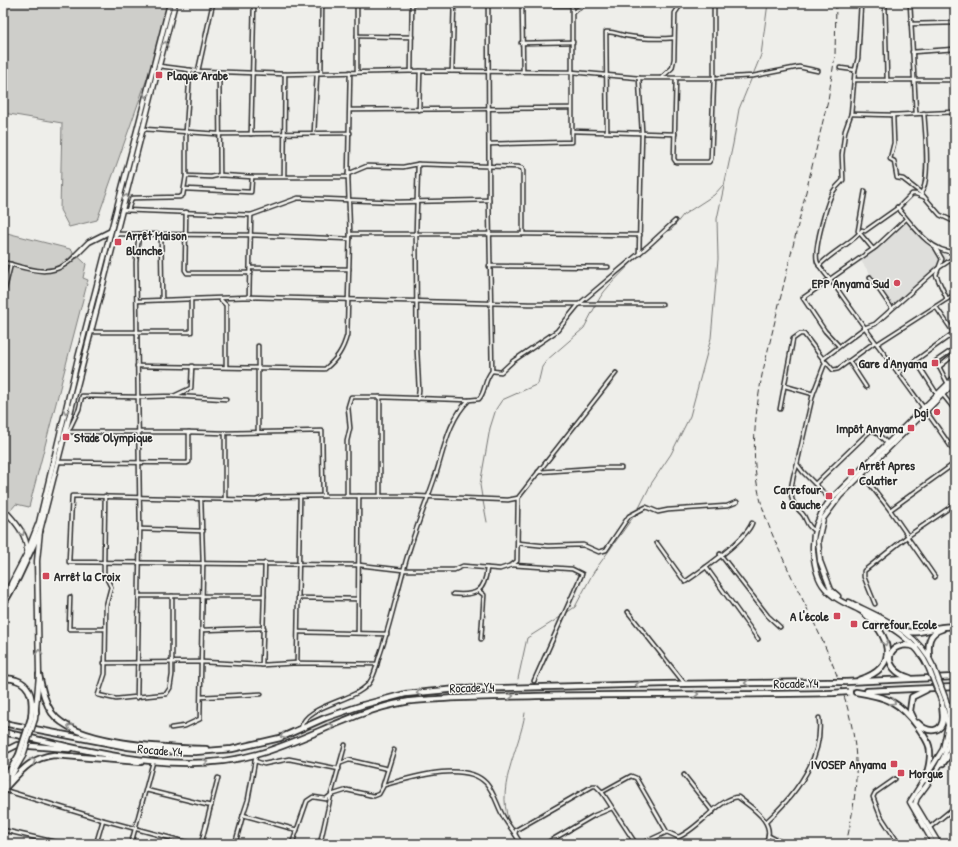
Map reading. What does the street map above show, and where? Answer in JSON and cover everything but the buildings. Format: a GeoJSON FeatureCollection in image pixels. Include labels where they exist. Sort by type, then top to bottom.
{"type":"FeatureCollection","features":[{"type":"Feature","properties":{"kind":"highway"},"geometry":{"type":"LineString","coordinates":[[3,605],[40,532]]}},
{"type":"Feature","properties":{"kind":"highway"},"geometry":{"type":"LineString","coordinates":[[852,682],[873,674],[884,662],[887,655],[885,640],[880,629],[863,612]]}},
{"type":"Feature","properties":{"kind":"highway"},"geometry":{"type":"LineString","coordinates":[[905,631],[918,634],[941,626],[955,628]]}},
{"type":"Feature","properties":{"kind":"highway"},"geometry":{"type":"LineString","coordinates":[[929,656],[929,641],[932,634],[942,628],[955,628]]}},
{"type":"Feature","properties":{"kind":"highway"},"geometry":{"type":"LineString","coordinates":[[914,679],[897,672],[890,662],[893,650],[897,647],[908,644],[916,647]]}},
{"type":"Feature","properties":{"kind":"highway"},"geometry":{"type":"LineString","coordinates":[[39,675],[44,696],[52,713],[65,726],[79,732],[121,742],[155,747],[232,749]]}},
{"type":"Feature","properties":{"kind":"highway"},"geometry":{"type":"LineString","coordinates":[[3,678],[12,676],[21,678],[28,684],[33,695],[36,713]]}},
{"type":"Feature","properties":{"kind":"highway","name":"Rocade Y4"},"geometry":{"type":"LineString","coordinates":[[3,723],[128,747],[160,751],[195,752],[232,749],[280,738],[325,718],[363,705],[405,694],[458,689],[852,682],[955,677]]}},
{"type":"Feature","properties":{"kind":"highway"},"geometry":{"type":"LineString","coordinates":[[3,678],[15,680],[26,686],[31,695],[33,718],[21,755],[3,782]]}},
{"type":"Feature","properties":{"kind":"highway","name":"Rocade Y4"},"geometry":{"type":"LineString","coordinates":[[3,732],[152,762],[195,763],[225,761],[256,755],[283,746],[364,713],[406,702],[472,697],[647,694],[750,695],[833,693],[955,687]]}},
{"type":"Feature","properties":{"kind":"highway"},"geometry":{"type":"LineString","coordinates":[[932,688],[912,697],[910,711],[913,717],[925,730],[932,731],[940,726],[943,718],[944,702]]}},
{"type":"Feature","properties":{"kind":"highway"},"geometry":{"type":"LineString","coordinates":[[856,692],[888,699],[899,705],[908,714],[926,738],[930,747],[930,759],[925,780]]}},
{"type":"Feature","properties":{"kind":"highway"},"geometry":{"type":"LineString","coordinates":[[944,702],[955,716]]}},
{"type":"Feature","properties":{"kind":"highway"},"geometry":{"type":"LineString","coordinates":[[3,719],[36,729]]}},
{"type":"Feature","properties":{"kind":"highway"},"geometry":{"type":"LineString","coordinates":[[3,752],[17,745],[94,751]]}},
{"type":"Feature","properties":{"kind":"highway"},"geometry":{"type":"LineString","coordinates":[[943,763],[955,747]]}},
{"type":"Feature","properties":{"kind":"highway"},"geometry":{"type":"LineString","coordinates":[[4,789],[26,765],[41,756],[54,755],[126,762],[152,762]]}},
{"type":"Feature","properties":{"kind":"main road"},"geometry":{"type":"LineString","coordinates":[[3,599],[26,555],[39,522],[111,231],[170,3]]}},
{"type":"Feature","properties":{"kind":"main road"},"geometry":{"type":"LineString","coordinates":[[33,718],[36,713],[39,675],[37,586],[40,532],[67,432],[89,332],[175,3]]}},
{"type":"Feature","properties":{"kind":"main road"},"geometry":{"type":"LineString","coordinates":[[76,255],[89,242],[111,231]]}},
{"type":"Feature","properties":{"kind":"main road"},"geometry":{"type":"LineString","coordinates":[[934,844],[910,802],[943,749],[948,733],[944,702],[934,668],[929,656],[905,631],[842,598],[831,590],[820,561],[818,540],[824,519],[833,501],[862,474],[949,385],[955,377]]}},
{"type":"Feature","properties":{"kind":"main road"},"geometry":{"type":"LineString","coordinates":[[949,385],[955,382]]}},
{"type":"Feature","properties":{"kind":"main road"},"geometry":{"type":"LineString","coordinates":[[926,408],[887,443],[820,516],[815,531],[813,554],[823,587],[836,598],[908,639],[916,647],[929,669],[944,702],[952,723],[952,736],[943,763],[915,804],[939,844]]}},
{"type":"Feature","properties":{"kind":"main road"},"geometry":{"type":"LineString","coordinates":[[6,513],[21,530],[26,540],[26,555]]}},
{"type":"Feature","properties":{"kind":"main road"},"geometry":{"type":"LineString","coordinates":[[4,789],[21,755]]}},
{"type":"Feature","properties":{"kind":"street"},"geometry":{"type":"LineString","coordinates":[[198,71],[213,3]]}},
{"type":"Feature","properties":{"kind":"street"},"geometry":{"type":"LineString","coordinates":[[251,135],[254,3]]}},
{"type":"Feature","properties":{"kind":"street"},"geometry":{"type":"LineString","coordinates":[[321,73],[322,3]]}},
{"type":"Feature","properties":{"kind":"street"},"geometry":{"type":"LineString","coordinates":[[357,3],[357,72]]}},
{"type":"Feature","properties":{"kind":"street"},"geometry":{"type":"LineString","coordinates":[[408,3],[522,5],[572,4],[572,142],[489,144]]}},
{"type":"Feature","properties":{"kind":"street"},"geometry":{"type":"LineString","coordinates":[[411,71],[412,3]]}},
{"type":"Feature","properties":{"kind":"street"},"geometry":{"type":"LineString","coordinates":[[452,71],[454,3]]}},
{"type":"Feature","properties":{"kind":"street"},"geometry":{"type":"LineString","coordinates":[[572,12],[588,3]]}},
{"type":"Feature","properties":{"kind":"street"},"geometry":{"type":"LineString","coordinates":[[662,78],[672,68],[675,13],[682,3]]}},
{"type":"Feature","properties":{"kind":"street"},"geometry":{"type":"LineString","coordinates":[[676,78],[674,159],[676,162],[709,162],[711,160],[714,78],[714,3],[702,3]]}},
{"type":"Feature","properties":{"kind":"street"},"geometry":{"type":"LineString","coordinates":[[861,3],[858,58],[855,70],[851,114],[845,131],[842,155],[843,180],[833,192],[819,231],[816,256],[819,266],[831,279],[864,328],[926,408],[955,452]]}},
{"type":"Feature","properties":{"kind":"street"},"geometry":{"type":"LineString","coordinates":[[885,3],[887,81]]}},
{"type":"Feature","properties":{"kind":"street"},"geometry":{"type":"LineString","coordinates":[[910,3],[916,112]]}},
{"type":"Feature","properties":{"kind":"street"},"geometry":{"type":"LineString","coordinates":[[347,496],[347,441],[350,428],[348,407],[351,397],[479,399],[483,394],[486,377],[492,371],[492,303],[489,266],[488,4]]}},
{"type":"Feature","properties":{"kind":"street"},"geometry":{"type":"LineString","coordinates":[[522,5],[523,71]]}},
{"type":"Feature","properties":{"kind":"street"},"geometry":{"type":"LineString","coordinates":[[911,24],[955,23]]}},
{"type":"Feature","properties":{"kind":"street"},"geometry":{"type":"LineString","coordinates":[[607,131],[605,75],[606,32],[611,31],[623,36],[646,39],[674,38]]}},
{"type":"Feature","properties":{"kind":"street"},"geometry":{"type":"LineString","coordinates":[[357,36],[412,37]]}},
{"type":"Feature","properties":{"kind":"street"},"geometry":{"type":"LineString","coordinates":[[522,43],[572,42]]}},
{"type":"Feature","properties":{"kind":"street"},"geometry":{"type":"LineString","coordinates":[[912,52],[955,50]]}},
{"type":"Feature","properties":{"kind":"street"},"geometry":{"type":"LineString","coordinates":[[159,66],[198,71],[285,74],[411,71],[523,71],[572,72],[639,78],[714,78],[753,76],[799,67],[818,72]]}},
{"type":"Feature","properties":{"kind":"street"},"geometry":{"type":"LineString","coordinates":[[840,68],[855,70]]}},
{"type":"Feature","properties":{"kind":"street"},"geometry":{"type":"LineString","coordinates":[[128,210],[132,198],[180,197],[183,195],[186,176],[186,132],[190,70]]}},
{"type":"Feature","properties":{"kind":"street"},"geometry":{"type":"LineString","coordinates":[[419,110],[420,71]]}},
{"type":"Feature","properties":{"kind":"street"},"geometry":{"type":"LineString","coordinates":[[219,72],[218,134],[220,174]]}},
{"type":"Feature","properties":{"kind":"street"},"geometry":{"type":"LineString","coordinates":[[137,366],[325,369],[336,361],[344,347],[346,335],[350,239],[348,175],[350,72]]}},
{"type":"Feature","properties":{"kind":"street"},"geometry":{"type":"LineString","coordinates":[[314,133],[317,73]]}},
{"type":"Feature","properties":{"kind":"street"},"geometry":{"type":"LineString","coordinates":[[284,176],[285,74]]}},
{"type":"Feature","properties":{"kind":"street"},"geometry":{"type":"LineString","coordinates":[[639,78],[642,132],[639,254]]}},
{"type":"Feature","properties":{"kind":"street"},"geometry":{"type":"LineString","coordinates":[[855,80],[955,80]]}},
{"type":"Feature","properties":{"kind":"street"},"geometry":{"type":"LineString","coordinates":[[350,110],[571,108]]}},
{"type":"Feature","properties":{"kind":"street"},"geometry":{"type":"LineString","coordinates":[[851,114],[894,115],[916,112],[955,112],[955,131]]}},
{"type":"Feature","properties":{"kind":"street"},"geometry":{"type":"LineString","coordinates":[[921,193],[924,188],[926,177],[924,113]]}},
{"type":"Feature","properties":{"kind":"street"},"geometry":{"type":"LineString","coordinates":[[894,115],[894,143],[890,159],[894,161],[898,178],[903,179],[921,193],[940,215],[955,222]]}},
{"type":"Feature","properties":{"kind":"street"},"geometry":{"type":"LineString","coordinates":[[143,129],[251,135],[350,133]]}},
{"type":"Feature","properties":{"kind":"street"},"geometry":{"type":"LineString","coordinates":[[572,131],[675,134]]}},
{"type":"Feature","properties":{"kind":"street"},"geometry":{"type":"LineString","coordinates":[[186,176],[211,177],[220,174],[252,177],[348,175],[367,166],[403,167],[418,164],[522,168],[523,234]]}},
{"type":"Feature","properties":{"kind":"street"},"geometry":{"type":"LineString","coordinates":[[418,164],[416,234],[418,399]]}},
{"type":"Feature","properties":{"kind":"street"},"geometry":{"type":"LineString","coordinates":[[185,189],[251,192],[252,177]]}},
{"type":"Feature","properties":{"kind":"street"},"geometry":{"type":"LineString","coordinates":[[864,191],[863,208],[858,223],[860,234],[872,249]]}},
{"type":"Feature","properties":{"kind":"street"},"geometry":{"type":"LineString","coordinates":[[819,266],[836,250],[860,234],[862,230],[865,231],[914,194],[924,197]]}},
{"type":"Feature","properties":{"kind":"street"},"geometry":{"type":"LineString","coordinates":[[122,210],[251,215],[298,198],[398,202],[489,200]]}},
{"type":"Feature","properties":{"kind":"street"},"geometry":{"type":"LineString","coordinates":[[897,208],[906,219],[934,246],[942,259],[936,275],[947,299]]}},
{"type":"Feature","properties":{"kind":"street"},"geometry":{"type":"LineString","coordinates":[[186,212],[185,270],[187,273],[251,273]]}},
{"type":"Feature","properties":{"kind":"street"},"geometry":{"type":"LineString","coordinates":[[249,297],[251,273],[251,215]]}},
{"type":"Feature","properties":{"kind":"street"},"geometry":{"type":"LineString","coordinates":[[839,346],[825,331],[803,299],[805,295],[831,279],[872,249],[906,219]]}},
{"type":"Feature","properties":{"kind":"street"},"geometry":{"type":"LineString","coordinates":[[492,371],[501,372],[513,361],[557,331],[579,304],[639,254],[675,221]]}},
{"type":"Feature","properties":{"kind":"street"},"geometry":{"type":"LineString","coordinates":[[115,234],[185,236],[251,235],[350,239]]}},
{"type":"Feature","properties":{"kind":"street"},"geometry":{"type":"LineString","coordinates":[[137,698],[140,596],[140,498],[137,397],[136,262],[139,234]]}},
{"type":"Feature","properties":{"kind":"street"},"geometry":{"type":"LineString","coordinates":[[350,234],[640,234]]}},
{"type":"Feature","properties":{"kind":"street"},"geometry":{"type":"LineString","coordinates":[[161,235],[162,300]]}},
{"type":"Feature","properties":{"kind":"street"},"geometry":{"type":"LineString","coordinates":[[934,246],[946,252],[955,252]]}},
{"type":"Feature","properties":{"kind":"street"},"geometry":{"type":"LineString","coordinates":[[3,262],[41,272],[53,271],[62,267],[76,255]]}},
{"type":"Feature","properties":{"kind":"street"},"geometry":{"type":"LineString","coordinates":[[823,358],[864,328],[875,324],[891,307],[937,269],[955,257]]}},
{"type":"Feature","properties":{"kind":"street"},"geometry":{"type":"LineString","coordinates":[[3,296],[11,264]]}},
{"type":"Feature","properties":{"kind":"street"},"geometry":{"type":"LineString","coordinates":[[489,266],[608,267]]}},
{"type":"Feature","properties":{"kind":"street"},"geometry":{"type":"LineString","coordinates":[[251,268],[349,269]]}},
{"type":"Feature","properties":{"kind":"street"},"geometry":{"type":"LineString","coordinates":[[870,277],[891,307]]}},
{"type":"Feature","properties":{"kind":"street"},"geometry":{"type":"LineString","coordinates":[[780,409],[790,349],[794,337],[804,334],[833,370],[838,369],[876,343],[955,294]]}},
{"type":"Feature","properties":{"kind":"street"},"geometry":{"type":"LineString","coordinates":[[137,301],[249,297],[417,302],[662,304]]}},
{"type":"Feature","properties":{"kind":"street"},"geometry":{"type":"LineString","coordinates":[[220,299],[226,305],[226,367]]}},
{"type":"Feature","properties":{"kind":"street"},"geometry":{"type":"LineString","coordinates":[[89,332],[136,334],[191,332],[191,300]]}},
{"type":"Feature","properties":{"kind":"street"},"geometry":{"type":"LineString","coordinates":[[898,373],[954,332],[936,306]]}},
{"type":"Feature","properties":{"kind":"street"},"geometry":{"type":"LineString","coordinates":[[258,346],[258,432]]}},
{"type":"Feature","properties":{"kind":"street"},"geometry":{"type":"LineString","coordinates":[[949,385],[936,361],[955,348]]}},
{"type":"Feature","properties":{"kind":"street"},"geometry":{"type":"LineString","coordinates":[[939,367],[955,354]]}},
{"type":"Feature","properties":{"kind":"street"},"geometry":{"type":"LineString","coordinates":[[815,531],[809,527],[804,515],[794,504],[791,498],[794,474],[813,394],[825,363],[823,358]]}},
{"type":"Feature","properties":{"kind":"street"},"geometry":{"type":"LineString","coordinates":[[916,361],[940,394],[955,410]]}},
{"type":"Feature","properties":{"kind":"street"},"geometry":{"type":"LineString","coordinates":[[849,362],[866,387]]}},
{"type":"Feature","properties":{"kind":"street"},"geometry":{"type":"LineString","coordinates":[[174,396],[191,388],[192,366]]}},
{"type":"Feature","properties":{"kind":"street"},"geometry":{"type":"LineString","coordinates":[[512,565],[517,561],[518,498],[616,373]]}},
{"type":"Feature","properties":{"kind":"street"},"geometry":{"type":"LineString","coordinates":[[785,386],[813,394]]}},
{"type":"Feature","properties":{"kind":"street"},"geometry":{"type":"LineString","coordinates":[[226,399],[174,396],[82,396],[79,409],[67,432],[225,433],[322,431],[322,496]]}},
{"type":"Feature","properties":{"kind":"street"},"geometry":{"type":"LineString","coordinates":[[380,397],[380,496]]}},
{"type":"Feature","properties":{"kind":"street"},"geometry":{"type":"LineString","coordinates":[[300,729],[302,722],[322,708],[365,689],[372,680],[387,634],[403,570],[448,435],[459,410],[469,400]]}},
{"type":"Feature","properties":{"kind":"street"},"geometry":{"type":"LineString","coordinates":[[815,484],[868,432],[875,431],[887,443]]}},
{"type":"Feature","properties":{"kind":"street"},"geometry":{"type":"LineString","coordinates":[[58,462],[189,463],[190,432]]}},
{"type":"Feature","properties":{"kind":"street"},"geometry":{"type":"LineString","coordinates":[[225,433],[225,498]]}},
{"type":"Feature","properties":{"kind":"street"},"geometry":{"type":"LineString","coordinates":[[890,510],[955,463]]}},
{"type":"Feature","properties":{"kind":"street"},"geometry":{"type":"LineString","coordinates":[[797,464],[833,501]]}},
{"type":"Feature","properties":{"kind":"street"},"geometry":{"type":"LineString","coordinates":[[537,472],[621,468]]}},
{"type":"Feature","properties":{"kind":"street"},"geometry":{"type":"LineString","coordinates":[[862,474],[890,510],[935,577]]}},
{"type":"Feature","properties":{"kind":"street"},"geometry":{"type":"LineString","coordinates":[[518,498],[508,500],[380,496],[322,496],[266,497],[256,500],[225,498],[201,499],[72,496],[69,562],[228,565],[265,563],[359,565],[403,570],[454,570],[463,566],[500,568],[512,565],[572,569],[582,574],[534,681]]}},
{"type":"Feature","properties":{"kind":"street"},"geometry":{"type":"LineString","coordinates":[[105,496],[104,572],[111,587],[106,606],[104,629],[104,674],[98,695],[116,699],[166,694],[170,688],[172,662],[172,596]]}},
{"type":"Feature","properties":{"kind":"street"},"geometry":{"type":"LineString","coordinates":[[358,496],[358,633]]}},
{"type":"Feature","properties":{"kind":"street"},"geometry":{"type":"LineString","coordinates":[[297,663],[300,497]]}},
{"type":"Feature","properties":{"kind":"street"},"geometry":{"type":"LineString","coordinates":[[171,728],[185,726],[200,719],[203,630],[203,531],[201,499]]}},
{"type":"Feature","properties":{"kind":"street"},"geometry":{"type":"LineString","coordinates":[[518,544],[548,546],[583,545],[600,552],[606,550],[629,516],[646,507],[658,512],[727,506],[737,502]]}},
{"type":"Feature","properties":{"kind":"street"},"geometry":{"type":"LineString","coordinates":[[875,604],[863,574],[908,537],[955,504]]}},
{"type":"Feature","properties":{"kind":"street"},"geometry":{"type":"LineString","coordinates":[[657,543],[685,582],[740,539],[750,529],[752,523]]}},
{"type":"Feature","properties":{"kind":"street"},"geometry":{"type":"LineString","coordinates":[[140,529],[203,531]]}},
{"type":"Feature","properties":{"kind":"street"},"geometry":{"type":"LineString","coordinates":[[720,554],[740,582],[768,616],[780,627]]}},
{"type":"Feature","properties":{"kind":"street"},"geometry":{"type":"LineString","coordinates":[[262,665],[265,563]]}},
{"type":"Feature","properties":{"kind":"street"},"geometry":{"type":"LineString","coordinates":[[706,567],[758,639]]}},
{"type":"Feature","properties":{"kind":"street"},"geometry":{"type":"LineString","coordinates":[[453,594],[472,593],[483,588],[487,578],[487,568]]}},
{"type":"Feature","properties":{"kind":"street"},"geometry":{"type":"LineString","coordinates":[[479,591],[484,595],[480,639]]}},
{"type":"Feature","properties":{"kind":"street"},"geometry":{"type":"LineString","coordinates":[[70,596],[69,629],[104,629]]}},
{"type":"Feature","properties":{"kind":"street"},"geometry":{"type":"LineString","coordinates":[[140,596],[264,596]]}},
{"type":"Feature","properties":{"kind":"street"},"geometry":{"type":"LineString","coordinates":[[299,598],[358,600]]}},
{"type":"Feature","properties":{"kind":"street"},"geometry":{"type":"LineString","coordinates":[[628,612],[685,684]]}},
{"type":"Feature","properties":{"kind":"street"},"geometry":{"type":"LineString","coordinates":[[203,630],[264,628]]}},
{"type":"Feature","properties":{"kind":"street"},"geometry":{"type":"LineString","coordinates":[[298,632],[387,634]]}},
{"type":"Feature","properties":{"kind":"street"},"geometry":{"type":"LineString","coordinates":[[104,663],[202,662],[262,665],[297,663],[377,664]]}},
{"type":"Feature","properties":{"kind":"street"},"geometry":{"type":"LineString","coordinates":[[201,697],[261,694]]}},
{"type":"Feature","properties":{"kind":"street"},"geometry":{"type":"LineString","coordinates":[[766,822],[786,803],[799,787],[811,762],[815,749],[819,735],[819,718]]}},
{"type":"Feature","properties":{"kind":"street"},"geometry":{"type":"LineString","coordinates":[[320,844],[331,795],[345,744]]}},
{"type":"Feature","properties":{"kind":"street"},"geometry":{"type":"LineString","coordinates":[[381,790],[394,750]]}},
{"type":"Feature","properties":{"kind":"street"},"geometry":{"type":"LineString","coordinates":[[235,844],[248,800],[256,755]]}},
{"type":"Feature","properties":{"kind":"street"},"geometry":{"type":"LineString","coordinates":[[255,761],[264,764],[289,759],[339,769]]}},
{"type":"Feature","properties":{"kind":"street"},"geometry":{"type":"LineString","coordinates":[[340,763],[349,760],[388,769]]}},
{"type":"Feature","properties":{"kind":"street"},"geometry":{"type":"LineString","coordinates":[[131,844],[152,762]]}},
{"type":"Feature","properties":{"kind":"street"},"geometry":{"type":"LineString","coordinates":[[292,844],[303,811],[310,798],[326,799],[331,795],[347,790],[374,796],[379,794],[384,785],[418,776],[453,772],[471,774],[486,784],[504,818],[521,844]]}},
{"type":"Feature","properties":{"kind":"street"},"geometry":{"type":"LineString","coordinates":[[684,774],[713,812]]}},
{"type":"Feature","properties":{"kind":"street"},"geometry":{"type":"LineString","coordinates":[[602,792],[630,776],[636,778],[666,832],[676,837],[680,836],[732,798],[738,797],[755,810],[766,822],[769,836],[765,844]]}},
{"type":"Feature","properties":{"kind":"street"},"geometry":{"type":"LineString","coordinates":[[201,844],[218,778]]}},
{"type":"Feature","properties":{"kind":"street"},"geometry":{"type":"LineString","coordinates":[[895,779],[875,793],[873,797],[880,815],[899,844]]}},
{"type":"Feature","properties":{"kind":"street"},"geometry":{"type":"LineString","coordinates":[[515,834],[516,830],[588,787],[596,786],[602,792],[636,844]]}},
{"type":"Feature","properties":{"kind":"street"},"geometry":{"type":"LineString","coordinates":[[4,789],[103,820],[193,844]]}},
{"type":"Feature","properties":{"kind":"street"},"geometry":{"type":"LineString","coordinates":[[146,790],[210,806]]}},
{"type":"Feature","properties":{"kind":"street"},"geometry":{"type":"LineString","coordinates":[[929,828],[955,807]]}},
{"type":"Feature","properties":{"kind":"street"},"geometry":{"type":"LineString","coordinates":[[545,844],[593,816],[612,808]]}},
{"type":"Feature","properties":{"kind":"street"},"geometry":{"type":"LineString","coordinates":[[243,815],[297,830]]}},
{"type":"Feature","properties":{"kind":"street"},"geometry":{"type":"LineString","coordinates":[[96,844],[103,820]]}},
{"type":"Feature","properties":{"kind":"street"},"geometry":{"type":"LineString","coordinates":[[3,830],[63,844]]}},
{"type":"Feature","properties":{"kind":"street"},"geometry":{"type":"LineString","coordinates":[[641,844],[666,832]]}},
{"type":"Feature","properties":{"kind":"street"},"geometry":{"type":"LineString","coordinates":[[769,836],[785,844]]}},
{"type":"Feature","properties":{"kind":"shaded area"},"geometry":{"type":"Polygon","coordinates":[[[3,3],[169,3],[157,50],[97,220],[69,227],[60,210],[62,123],[3,113],[3,3]]]}},
{"type":"Feature","properties":{"kind":"shaded area","name":"EPP Anyama Sud"},"geometry":{"type":"Polygon","coordinates":[[[906,223],[948,258],[892,305],[861,261],[906,223]]]}},
{"type":"Feature","properties":{"kind":"shaded area"},"geometry":{"type":"Polygon","coordinates":[[[3,232],[70,249],[86,264],[83,278],[88,280],[29,507],[16,504],[5,517],[3,517],[3,232]]]}},
{"type":"Feature","properties":{"kind":"waterway"},"geometry":{"type":"LineString","coordinates":[[638,510],[651,484],[671,454],[690,416],[711,338],[718,259],[717,219],[739,109],[761,55],[768,3]]}},
{"type":"Feature","properties":{"kind":"waterway"},"geometry":{"type":"LineString","coordinates":[[661,235],[672,229],[683,215],[714,195],[723,185]]}},
{"type":"Feature","properties":{"kind":"waterway"},"geometry":{"type":"LineString","coordinates":[[642,249],[651,241]]}},
{"type":"Feature","properties":{"kind":"waterway"},"geometry":{"type":"LineString","coordinates":[[597,303],[610,285],[635,258]]}},
{"type":"Feature","properties":{"kind":"waterway"},"geometry":{"type":"LineString","coordinates":[[482,497],[480,485],[490,428],[496,409],[502,400],[538,384],[542,367],[547,360],[584,328],[596,305]]}},
{"type":"Feature","properties":{"kind":"waterway"},"geometry":{"type":"LineString","coordinates":[[483,501],[487,522]]}},
{"type":"Feature","properties":{"kind":"waterway"},"geometry":{"type":"LineString","coordinates":[[566,613],[575,607],[593,573],[636,513]]}},
{"type":"Feature","properties":{"kind":"waterway"},"geometry":{"type":"LineString","coordinates":[[518,679],[527,638],[562,616]]}},
{"type":"Feature","properties":{"kind":"waterway"},"geometry":{"type":"LineString","coordinates":[[512,828],[507,814],[505,799],[506,785],[525,713]]}},
{"type":"Feature","properties":{"kind":"railway"},"geometry":{"type":"LineString","coordinates":[[836,3],[835,56],[828,100],[762,375],[757,405],[754,452],[757,483],[767,522],[820,635],[847,705],[856,753],[856,778],[855,795],[846,844]]}},
{"type":"Feature","properties":{"kind":"place","name":"Plaque Arabe"},"geometry":{"type":"Point","coordinates":[159,75]}},
{"type":"Feature","properties":{"kind":"place","name":"Arrêt Maison Blanche"},"geometry":{"type":"Point","coordinates":[118,242]}},
{"type":"Feature","properties":{"kind":"place","name":"EPP Anyama Sud"},"geometry":{"type":"Point","coordinates":[897,283]}},
{"type":"Feature","properties":{"kind":"place","name":"Gare d'Anyama"},"geometry":{"type":"Point","coordinates":[935,363]}},
{"type":"Feature","properties":{"kind":"place","name":"Dgi"},"geometry":{"type":"Point","coordinates":[937,412]}},
{"type":"Feature","properties":{"kind":"place","name":"Impôt Anyama"},"geometry":{"type":"Point","coordinates":[911,428]}},
{"type":"Feature","properties":{"kind":"place","name":"Stade Olympique"},"geometry":{"type":"Point","coordinates":[66,437]}},
{"type":"Feature","properties":{"kind":"place","name":"Arrêt Apres Colatier"},"geometry":{"type":"Point","coordinates":[851,472]}},
{"type":"Feature","properties":{"kind":"place","name":"Carrefour à Gauche"},"geometry":{"type":"Point","coordinates":[829,496]}},
{"type":"Feature","properties":{"kind":"place","name":"Arrêt la Croix"},"geometry":{"type":"Point","coordinates":[46,576]}},
{"type":"Feature","properties":{"kind":"place","name":"A l'école"},"geometry":{"type":"Point","coordinates":[837,616]}},
{"type":"Feature","properties":{"kind":"place","name":"Carrefour Ecole"},"geometry":{"type":"Point","coordinates":[854,624]}},
{"type":"Feature","properties":{"kind":"place","name":"IVOSEP Anyama"},"geometry":{"type":"Point","coordinates":[894,764]}},
{"type":"Feature","properties":{"kind":"place","name":"Morgue"},"geometry":{"type":"Point","coordinates":[901,773]}}]}
